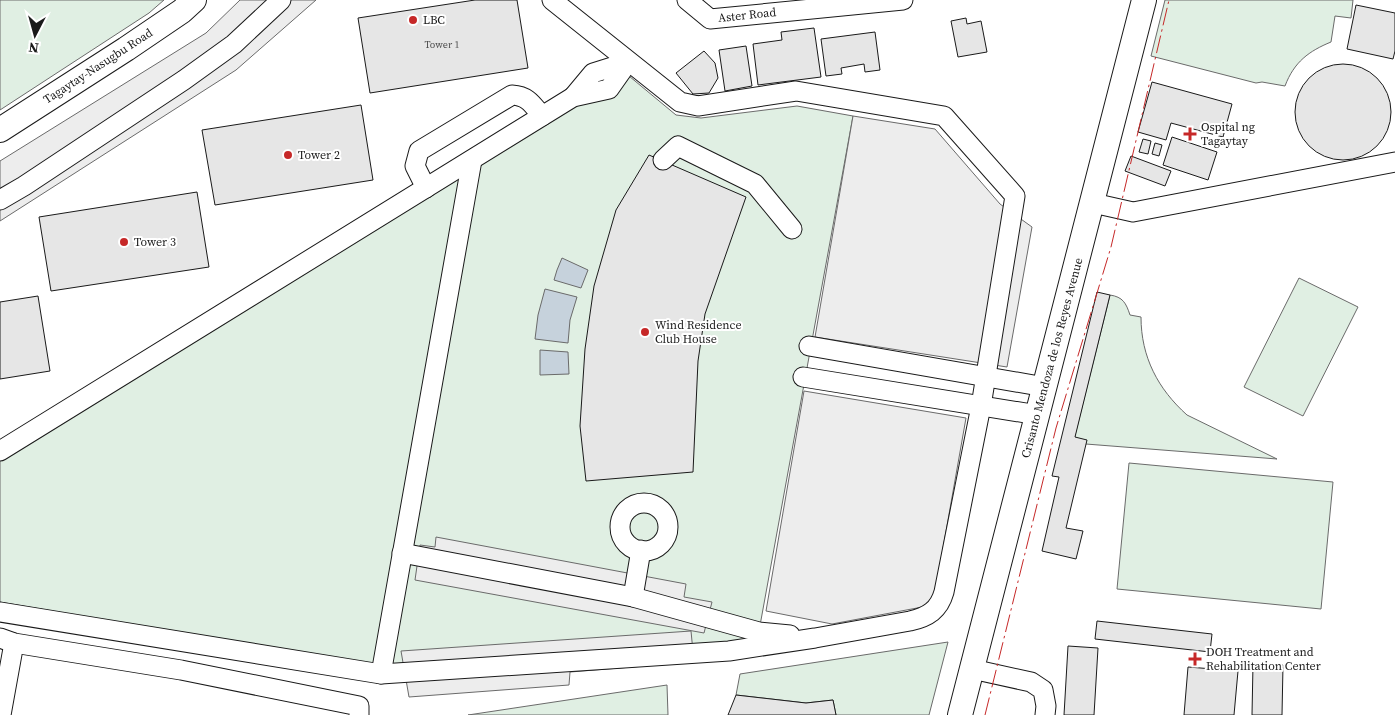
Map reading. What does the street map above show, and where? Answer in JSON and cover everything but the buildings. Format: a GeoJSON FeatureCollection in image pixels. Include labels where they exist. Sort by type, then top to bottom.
{"type":"FeatureCollection","features":[{"type":"Feature","properties":{"kind":"main road","name":"Tagaytay-Nasugbu Road"},"geometry":{"type":"LineString","coordinates":[[0,130],[126,49],[182,11],[194,0]]}},
{"type":"Feature","properties":{"kind":"main road","name":"Crisanto Mendoza de los Reyes Avenue"},"geometry":{"type":"LineString","coordinates":[[960,715],[1144,0]]}},
{"type":"Feature","properties":{"kind":"street"},"geometry":{"type":"LineString","coordinates":[[0,200],[184,80],[234,44],[281,0]]}},
{"type":"Feature","properties":{"kind":"street"},"geometry":{"type":"LineString","coordinates":[[0,612],[380,674],[729,651],[815,638],[923,618],[934,611],[941,602],[981,406],[1015,196],[944,116],[796,91],[698,106],[680,102],[552,0]]}},
{"type":"Feature","properties":{"kind":"street","name":"Aster Road"},"geometry":{"type":"LineString","coordinates":[[687,0],[710,19],[903,0]]}},
{"type":"Feature","properties":{"kind":"street"},"geometry":{"type":"LineString","coordinates":[[0,451],[573,97],[609,89],[628,62]]}},
{"type":"Feature","properties":{"kind":"street"},"geometry":{"type":"LineString","coordinates":[[426,188],[415,166],[419,151],[512,95],[522,95],[542,116]]}},
{"type":"Feature","properties":{"kind":"street"},"geometry":{"type":"LineString","coordinates":[[663,160],[678,146],[755,184],[792,229]]}},
{"type":"Feature","properties":{"kind":"street"},"geometry":{"type":"LineString","coordinates":[[380,674],[472,160]]}},
{"type":"Feature","properties":{"kind":"street"},"geometry":{"type":"LineString","coordinates":[[1093,203],[1133,212],[1395,162]]}},
{"type":"Feature","properties":{"kind":"street"},"geometry":{"type":"LineString","coordinates":[[809,346],[1045,387]]}},
{"type":"Feature","properties":{"kind":"street"},"geometry":{"type":"LineString","coordinates":[[803,377],[1038,414]]}},
{"type":"Feature","properties":{"kind":"street"},"geometry":{"type":"LineString","coordinates":[[633,597],[641,550]]}},
{"type":"Feature","properties":{"kind":"street"},"geometry":{"type":"LineString","coordinates":[[402,553],[633,597],[759,632],[815,638]]}},
{"type":"Feature","properties":{"kind":"street"},"geometry":{"type":"LineString","coordinates":[[1,715],[7,640],[181,670],[359,706],[359,715]]}},
{"type":"Feature","properties":{"kind":"street"},"geometry":{"type":"LineString","coordinates":[[972,668],[1030,682],[1043,690],[1046,706],[1045,715]]}},
{"type":"Feature","properties":{"kind":"green space"},"geometry":{"type":"Polygon","coordinates":[[[0,0],[164,0],[149,13],[0,110],[0,0]]]}},
{"type":"Feature","properties":{"kind":"green space"},"geometry":{"type":"Polygon","coordinates":[[[1165,0],[1353,0],[1351,18],[1335,16],[1331,42],[1303,58],[1293,70],[1285,86],[1262,82],[1256,83],[1151,56],[1165,0]]]}},
{"type":"Feature","properties":{"kind":"green space"},"geometry":{"type":"Polygon","coordinates":[[[629,76],[676,115],[701,118],[797,106],[853,116],[759,631],[803,638],[374,667],[0,602],[0,451],[561,104],[629,76]]]}},
{"type":"Feature","properties":{"kind":"green space"},"geometry":{"type":"Polygon","coordinates":[[[1299,278],[1358,307],[1303,416],[1244,387],[1299,278]]]}},
{"type":"Feature","properties":{"kind":"green space"},"geometry":{"type":"Polygon","coordinates":[[[1110,295],[1118,297],[1123,301],[1130,315],[1141,317],[1144,346],[1153,371],[1168,394],[1187,415],[1277,459],[1073,443],[1110,295]]]}},
{"type":"Feature","properties":{"kind":"green space"},"geometry":{"type":"Polygon","coordinates":[[[1129,463],[1333,482],[1321,609],[1117,589],[1129,463]]]}},
{"type":"Feature","properties":{"kind":"green space"},"geometry":{"type":"Polygon","coordinates":[[[948,642],[929,715],[836,715],[833,700],[806,703],[736,695],[740,674],[948,642]]]}},
{"type":"Feature","properties":{"kind":"green space"},"geometry":{"type":"Polygon","coordinates":[[[667,685],[668,715],[468,715],[667,685]]]}},
{"type":"Feature","properties":{"kind":"shaded area"},"geometry":{"type":"Polygon","coordinates":[[[240,0],[316,0],[236,70],[0,221],[0,161],[206,33],[240,0]]]}},
{"type":"Feature","properties":{"kind":"shaded area"},"geometry":{"type":"Polygon","coordinates":[[[853,116],[935,129],[1000,204],[1032,227],[1007,367],[815,337],[853,116]]]}},
{"type":"Feature","properties":{"kind":"shaded area"},"geometry":{"type":"Polygon","coordinates":[[[562,258],[588,270],[581,288],[554,280],[562,258]]]}},
{"type":"Feature","properties":{"kind":"shaded area"},"geometry":{"type":"Polygon","coordinates":[[[545,289],[577,297],[570,320],[568,343],[535,339],[538,315],[545,289]]]}},
{"type":"Feature","properties":{"kind":"shaded area"},"geometry":{"type":"Polygon","coordinates":[[[540,350],[568,352],[569,374],[540,375],[540,350]]]}},
{"type":"Feature","properties":{"kind":"shaded area"},"geometry":{"type":"Polygon","coordinates":[[[804,391],[966,418],[933,605],[832,624],[766,611],[804,391]]]}},
{"type":"Feature","properties":{"kind":"shaded area"},"geometry":{"type":"Polygon","coordinates":[[[436,537],[686,584],[684,597],[712,602],[704,633],[415,580],[420,545],[435,547],[436,537]]]}},
{"type":"Feature","properties":{"kind":"shaded area"},"geometry":{"type":"Polygon","coordinates":[[[691,631],[694,662],[570,672],[569,685],[409,697],[401,651],[691,631]]]}},
{"type":"Feature","properties":{"kind":"power"},"geometry":{"type":"LineString","coordinates":[[985,715],[1056,428],[1111,247],[1169,0]]}},
{"type":"Feature","properties":{"kind":"place","name":"LBC"},"geometry":{"type":"Point","coordinates":[413,20]}},
{"type":"Feature","properties":{"kind":"place","name":"Ospital ng Tagaytay"},"geometry":{"type":"Point","coordinates":[1190,134]}},
{"type":"Feature","properties":{"kind":"place","name":"Tower 2"},"geometry":{"type":"Point","coordinates":[288,155]}},
{"type":"Feature","properties":{"kind":"place","name":"Tower 3"},"geometry":{"type":"Point","coordinates":[124,242]}},
{"type":"Feature","properties":{"kind":"place","name":"Wind Residence Club House"},"geometry":{"type":"Point","coordinates":[645,332]}},
{"type":"Feature","properties":{"kind":"place","name":"DOH Treatment and Rehabilitation Center"},"geometry":{"type":"Point","coordinates":[1195,659]}}]}
